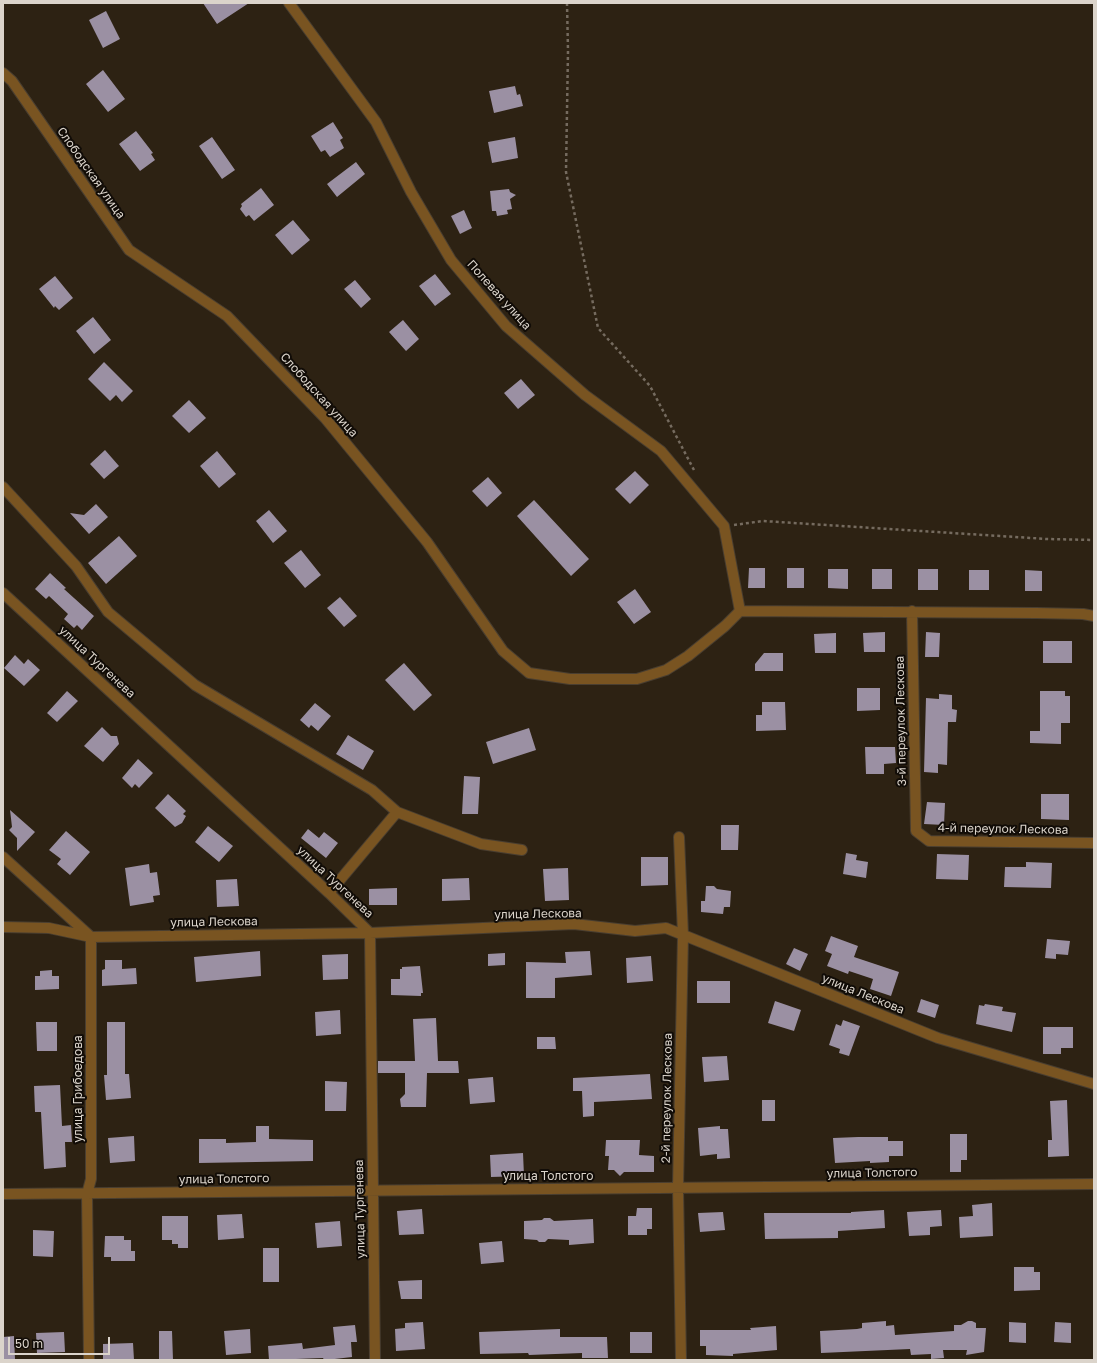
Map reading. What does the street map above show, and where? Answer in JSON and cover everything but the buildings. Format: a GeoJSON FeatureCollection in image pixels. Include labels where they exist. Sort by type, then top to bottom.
{"type":"FeatureCollection","features":[{"type":"Feature","properties":{"kind":"street","name":"Полевая улица"},"geometry":{"type":"LineString","coordinates":[[289,3],[376,122],[411,192],[451,260],[506,326],[585,395],[661,452],[724,526],[740,611]]}},
{"type":"Feature","properties":{"kind":"street","name":"Слободская улица"},"geometry":{"type":"LineString","coordinates":[[3,73],[12,81],[129,250],[227,316],[325,418],[427,542],[503,651],[529,673],[570,679],[637,679],[666,670],[688,656],[725,626],[740,611]]}},
{"type":"Feature","properties":{"kind":"street"},"geometry":{"type":"LineString","coordinates":[[3,487],[76,566],[108,612],[195,685],[372,790],[398,812],[481,844],[522,850]]}},
{"type":"Feature","properties":{"kind":"street","name":"улица Тургенева"},"geometry":{"type":"LineString","coordinates":[[3,593],[329,892],[370,933],[375,1360]]}},
{"type":"Feature","properties":{"kind":"street"},"geometry":{"type":"LineString","coordinates":[[740,611],[912,611],[1083,614],[1094,616]]}},
{"type":"Feature","properties":{"kind":"street","name":"3-й переулок Лескова"},"geometry":{"type":"LineString","coordinates":[[912,611],[916,831]]}},
{"type":"Feature","properties":{"kind":"street"},"geometry":{"type":"LineString","coordinates":[[329,892],[398,812]]}},
{"type":"Feature","properties":{"kind":"street","name":"4-й переулок Лескова"},"geometry":{"type":"LineString","coordinates":[[916,831],[929,841],[1094,843]]}},
{"type":"Feature","properties":{"kind":"street","name":"2-й переулок Лескова"},"geometry":{"type":"LineString","coordinates":[[678,837],[683,934],[678,1188],[681,1360]]}},
{"type":"Feature","properties":{"kind":"street"},"geometry":{"type":"LineString","coordinates":[[3,857],[91,937]]}},
{"type":"Feature","properties":{"kind":"street","name":"улица Лескова"},"geometry":{"type":"LineString","coordinates":[[3,927],[49,928],[91,937],[370,933],[574,924],[635,931],[666,928],[938,1038],[1094,1084]]}},
{"type":"Feature","properties":{"kind":"street","name":"улица Грибоедова"},"geometry":{"type":"LineString","coordinates":[[89,1360],[87,1194],[90,1179],[91,937]]}},
{"type":"Feature","properties":{"kind":"street","name":"улица Толстого"},"geometry":{"type":"LineString","coordinates":[[3,1194],[1094,1184]]}},
{"type":"Feature","properties":{"kind":"path"},"geometry":{"type":"LineString","coordinates":[[567,3],[568,51],[566,172],[598,328],[650,386],[698,477]]}},
{"type":"Feature","properties":{"kind":"path"},"geometry":{"type":"LineString","coordinates":[[724,526],[763,521],[1047,539],[1094,540]]}}]}
